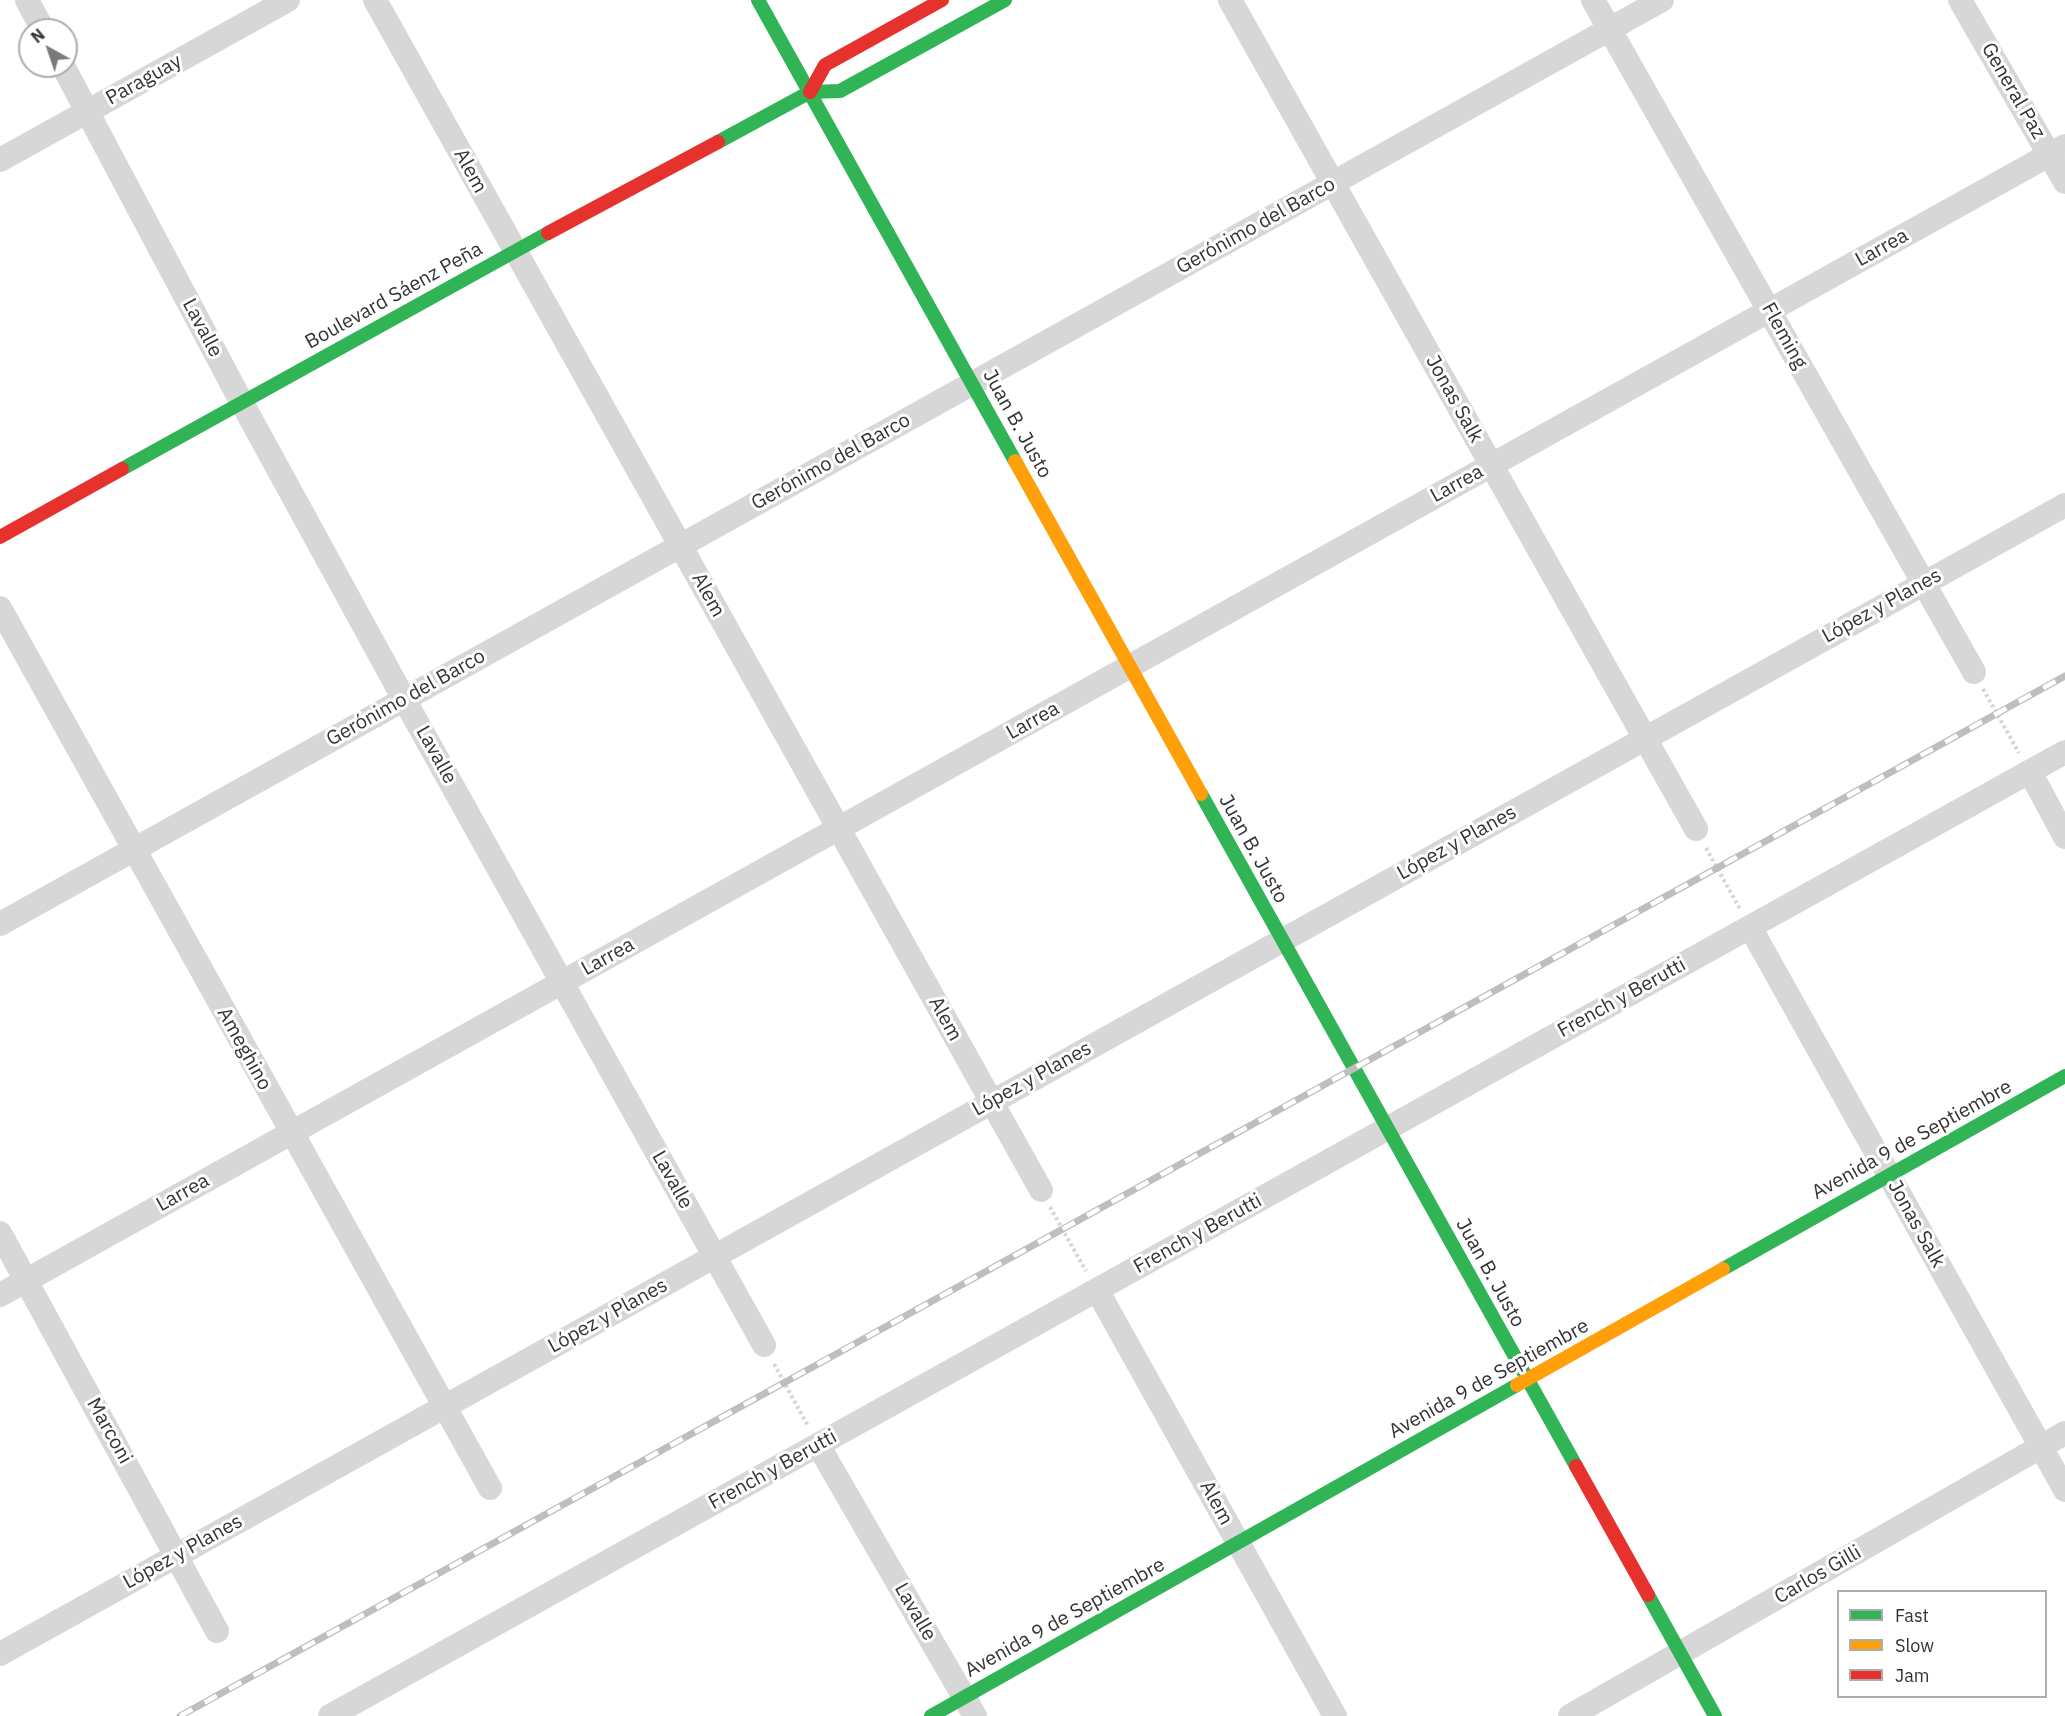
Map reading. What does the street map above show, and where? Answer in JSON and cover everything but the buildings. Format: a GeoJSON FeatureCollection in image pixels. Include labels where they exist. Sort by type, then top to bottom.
{"type":"FeatureCollection","features":[{"type":"Feature","properties":{"kind":"street"},"geometry":{"type":"LineString","coordinates":[[27,0],[37,18]]}},
{"type":"Feature","properties":{"kind":"street","name":"Paraguay"},"geometry":{"type":"LineString","coordinates":[[0,160],[288,0]]}},
{"type":"Feature","properties":{"kind":"street","name":"Alem"},"geometry":{"type":"LineString","coordinates":[[375,0],[1041,1190]]}},
{"type":"Feature","properties":{"kind":"street","name":"Juan B. Justo"},"geometry":{"type":"LineString","coordinates":[[758,0],[1715,1716]]}},
{"type":"Feature","properties":{"kind":"street"},"geometry":{"type":"LineString","coordinates":[[810,92],[825,65],[942,0]]}},
{"type":"Feature","properties":{"kind":"street","name":"Boulevard Sáenz Peña"},"geometry":{"type":"LineString","coordinates":[[0,537],[515,251],[810,92],[840,92],[1005,0]]}},
{"type":"Feature","properties":{"kind":"street","name":"Jonas Salk"},"geometry":{"type":"LineString","coordinates":[[1230,0],[1696,829]]}},
{"type":"Feature","properties":{"kind":"street","name":"Fleming"},"geometry":{"type":"LineString","coordinates":[[1593,0],[1974,672]]}},
{"type":"Feature","properties":{"kind":"street","name":"Gerónimo del Barco"},"geometry":{"type":"LineString","coordinates":[[0,924],[1662,0]]}},
{"type":"Feature","properties":{"kind":"street","name":"General Paz"},"geometry":{"type":"LineString","coordinates":[[1960,0],[2057,150],[2065,182]]}},
{"type":"Feature","properties":{"kind":"street","name":"Lavalle"},"geometry":{"type":"LineString","coordinates":[[70,78],[242,403],[404,699],[564,981],[764,1345]]}},
{"type":"Feature","properties":{"kind":"street","name":"Larrea"},"geometry":{"type":"LineString","coordinates":[[0,1295],[2057,150]]}},
{"type":"Feature","properties":{"kind":"street","name":"López y Planes"},"geometry":{"type":"LineString","coordinates":[[0,1654],[2065,505]]}},
{"type":"Feature","properties":{"kind":"street","name":"Ameghino"},"geometry":{"type":"LineString","coordinates":[[0,608],[490,1488]]}},
{"type":"Feature","properties":{"kind":"street","name":"French y Berutti"},"geometry":{"type":"LineString","coordinates":[[330,1716],[2065,752]]}},
{"type":"Feature","properties":{"kind":"street"},"geometry":{"type":"LineString","coordinates":[[2030,772],[2065,837]]}},
{"type":"Feature","properties":{"kind":"street","name":"Jonas Salk"},"geometry":{"type":"LineString","coordinates":[[1750,927],[2065,1490]]}},
{"type":"Feature","properties":{"kind":"street","name":"Avenida 9 de Septiembre"},"geometry":{"type":"LineString","coordinates":[[931,1716],[969,1707],[1238,1543],[2065,1076]]}},
{"type":"Feature","properties":{"kind":"street","name":"Marconi"},"geometry":{"type":"LineString","coordinates":[[0,1233],[217,1631]]}},
{"type":"Feature","properties":{"kind":"street","name":"Alem"},"geometry":{"type":"LineString","coordinates":[[1097,1290],[1335,1716]]}},
{"type":"Feature","properties":{"kind":"street","name":"Carlos Gilli"},"geometry":{"type":"LineString","coordinates":[[1570,1716],[2065,1433]]}},
{"type":"Feature","properties":{"kind":"street","name":"Lavalle"},"geometry":{"type":"LineString","coordinates":[[818,1445],[969,1707]]}},
{"type":"Feature","properties":{"kind":"path"},"geometry":{"type":"LineString","coordinates":[[1974,672],[2030,772]]}},
{"type":"Feature","properties":{"kind":"path"},"geometry":{"type":"LineString","coordinates":[[1696,829],[1750,927]]}},
{"type":"Feature","properties":{"kind":"path"},"geometry":{"type":"LineString","coordinates":[[1041,1190],[1097,1290]]}},
{"type":"Feature","properties":{"kind":"path"},"geometry":{"type":"LineString","coordinates":[[764,1345],[818,1445]]}},
{"type":"Feature","properties":{"kind":"railway"},"geometry":{"type":"LineString","coordinates":[[180,1716],[2065,676]]}},
{"type":"Feature","properties":{"kind":"traffic: fast"},"geometry":{"type":"LineString","coordinates":[[758,0],[1015,461]]}},
{"type":"Feature","properties":{"kind":"traffic: fast"},"geometry":{"type":"LineString","coordinates":[[718,142],[810,92],[840,91],[1005,0]]}},
{"type":"Feature","properties":{"kind":"traffic: fast"},"geometry":{"type":"LineString","coordinates":[[122,469],[548,233]]}},
{"type":"Feature","properties":{"kind":"traffic: fast"},"geometry":{"type":"LineString","coordinates":[[1201,794],[1576,1466]]}},
{"type":"Feature","properties":{"kind":"traffic: fast"},"geometry":{"type":"LineString","coordinates":[[1723,1269],[2065,1076]]}},
{"type":"Feature","properties":{"kind":"traffic: fast"},"geometry":{"type":"LineString","coordinates":[[931,1716],[1517,1385]]}},
{"type":"Feature","properties":{"kind":"traffic: fast"},"geometry":{"type":"LineString","coordinates":[[1648,1595],[1715,1716]]}},
{"type":"Feature","properties":{"kind":"traffic: slow"},"geometry":{"type":"LineString","coordinates":[[1015,461],[1201,794]]}},
{"type":"Feature","properties":{"kind":"traffic: slow"},"geometry":{"type":"LineString","coordinates":[[1517,1385],[1723,1269]]}},
{"type":"Feature","properties":{"kind":"traffic: jam"},"geometry":{"type":"LineString","coordinates":[[810,92],[825,65],[942,0]]}},
{"type":"Feature","properties":{"kind":"traffic: jam"},"geometry":{"type":"LineString","coordinates":[[548,233],[718,142]]}},
{"type":"Feature","properties":{"kind":"traffic: jam"},"geometry":{"type":"LineString","coordinates":[[0,537],[122,469]]}},
{"type":"Feature","properties":{"kind":"traffic: jam"},"geometry":{"type":"LineString","coordinates":[[1576,1466],[1648,1595]]}}]}
